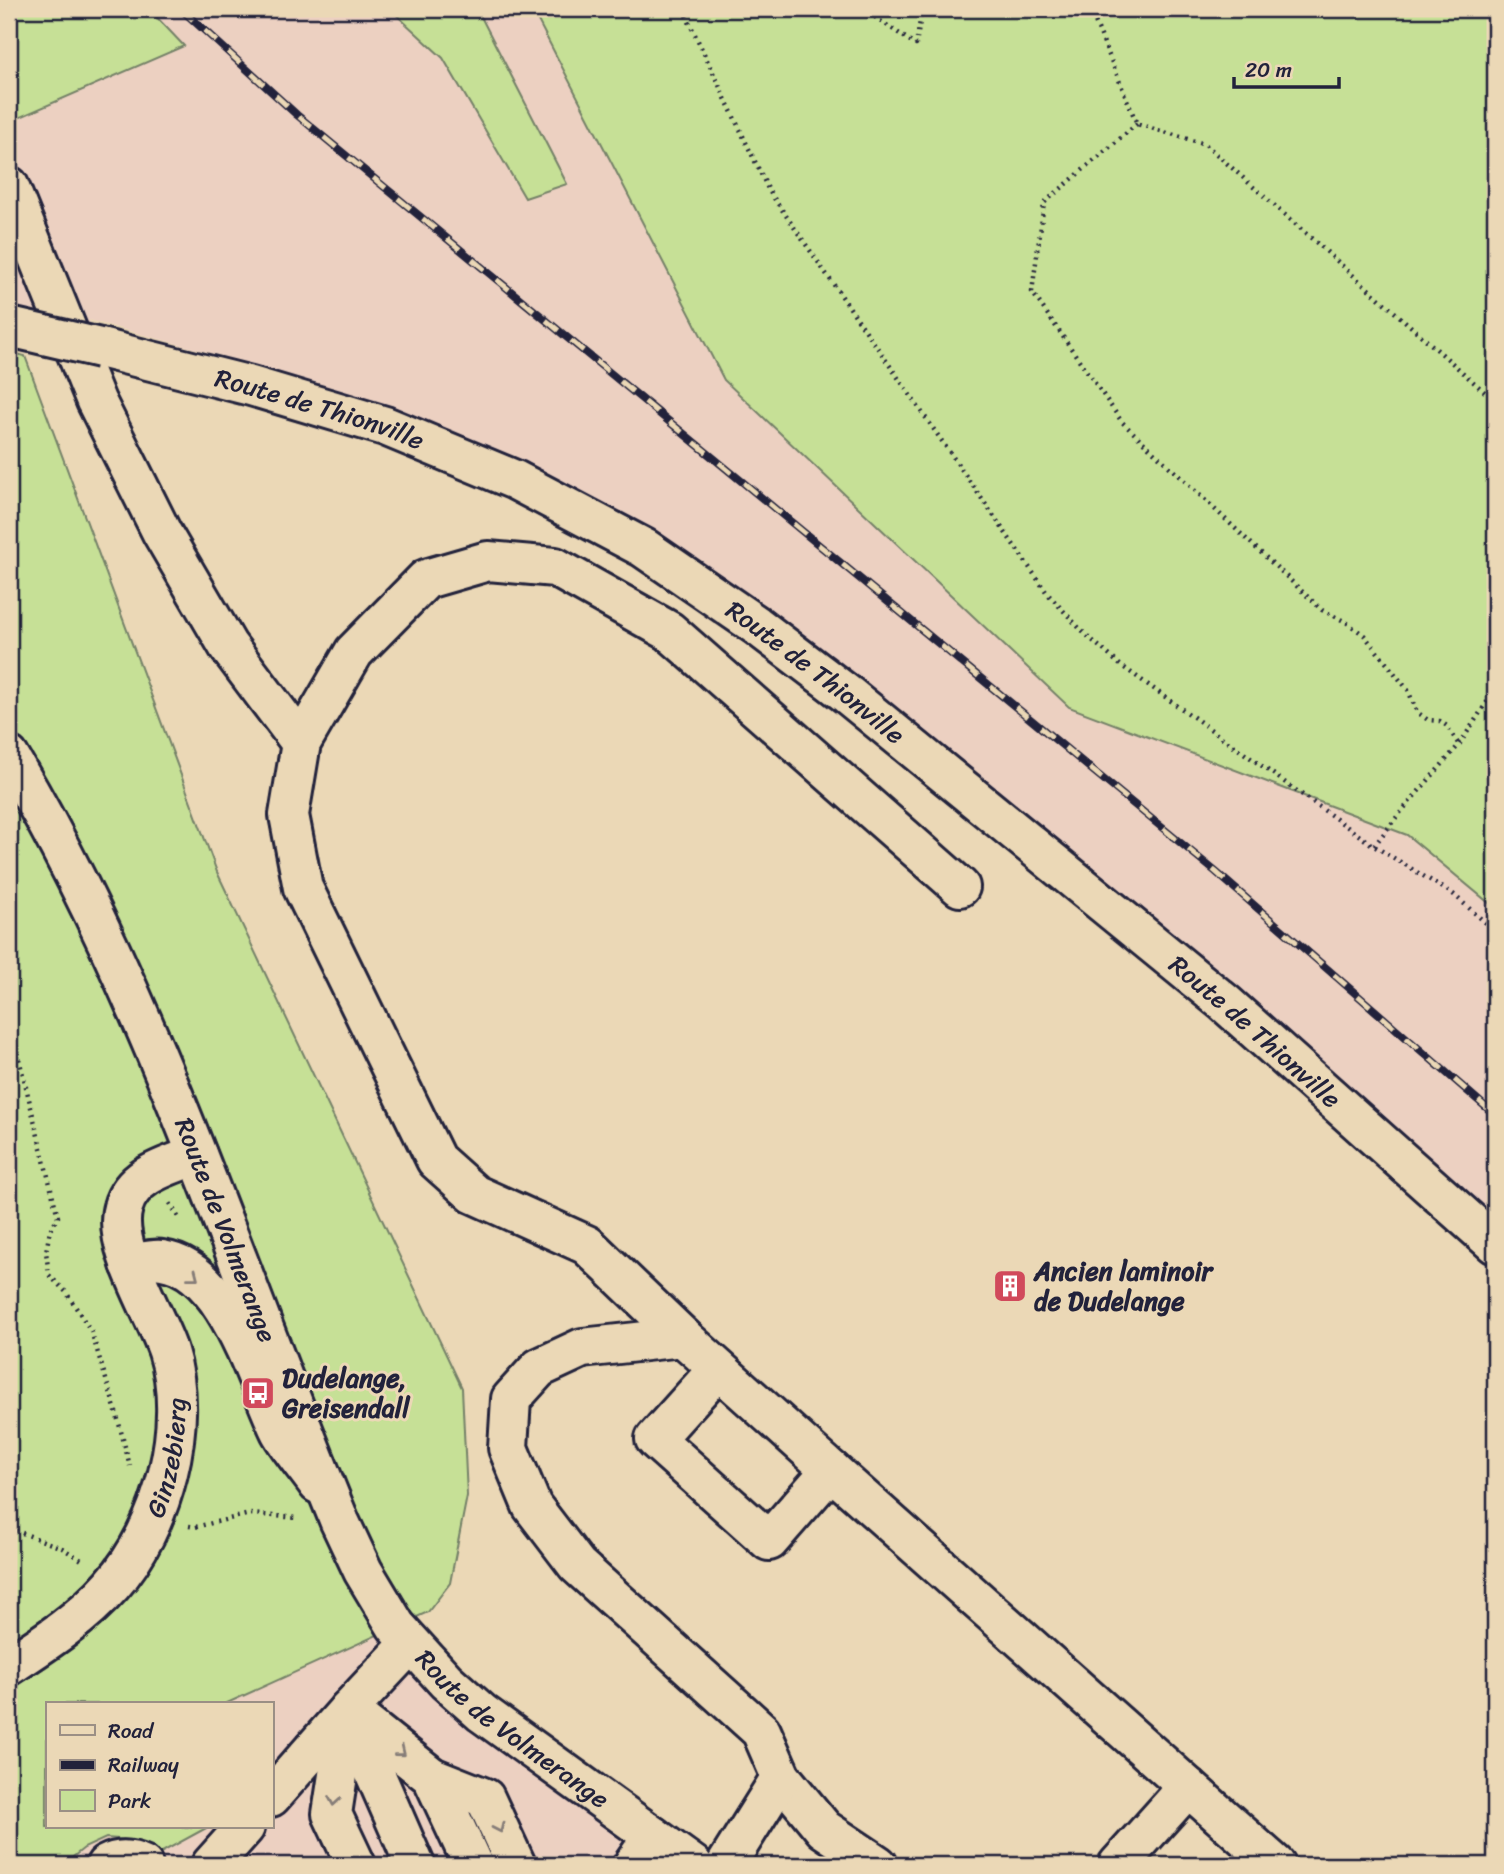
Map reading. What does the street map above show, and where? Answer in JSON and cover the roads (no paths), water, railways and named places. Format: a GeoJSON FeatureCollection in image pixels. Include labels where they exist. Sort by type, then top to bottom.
{"type":"FeatureCollection","features":[{"type":"Feature","properties":{"kind":"main road"},"geometry":{"type":"LineString","coordinates":[[9,187],[96,401],[162,533],[228,646],[302,743]]}},
{"type":"Feature","properties":{"kind":"main road","name":"Route de Thionville"},"geometry":{"type":"LineString","coordinates":[[11,328],[251,386],[385,426],[515,480],[644,548],[756,625],[848,695],[1214,995],[1495,1244]]}},
{"type":"Feature","properties":{"kind":"main road"},"geometry":{"type":"LineString","coordinates":[[960,887],[669,631],[555,567],[488,561],[426,579],[354,652],[302,743],[289,815],[303,888],[436,1160],[474,1194],[587,1245],[718,1369],[1276,1865]]}},
{"type":"Feature","properties":{"kind":"main road","name":"Route de Volmerange"},"geometry":{"type":"LineString","coordinates":[[9,756],[96,916],[197,1155],[337,1514],[363,1571],[410,1644],[446,1681],[643,1851],[693,1865]]}},
{"type":"Feature","properties":{"kind":"main road","name":"Ginzebierg"},"geometry":{"type":"LineString","coordinates":[[9,1666],[63,1631],[113,1584],[139,1546],[155,1512],[170,1467],[177,1405],[168,1352],[130,1264],[122,1233],[122,1208],[133,1186],[153,1172],[197,1155]]}},
{"type":"Feature","properties":{"kind":"main road"},"geometry":{"type":"LineString","coordinates":[[130,1264],[162,1259],[189,1270],[216,1294],[233,1323],[281,1433],[337,1514]]}},
{"type":"Feature","properties":{"kind":"main road"},"geometry":{"type":"LineString","coordinates":[[683,1337],[582,1349],[539,1368],[511,1399],[508,1448],[532,1506],[577,1565],[761,1731],[781,1777],[824,1829],[878,1865]]}},
{"type":"Feature","properties":{"kind":"main road"},"geometry":{"type":"LineString","coordinates":[[718,1369],[655,1439],[769,1541],[831,1470]]}},
{"type":"Feature","properties":{"kind":"main road"},"geometry":{"type":"LineString","coordinates":[[273,1795],[410,1644]]}},
{"type":"Feature","properties":{"kind":"main road"},"geometry":{"type":"LineString","coordinates":[[348,1710],[432,1777],[485,1798],[516,1865]]}},
{"type":"Feature","properties":{"kind":"main road"},"geometry":{"type":"LineString","coordinates":[[348,1710],[332,1814],[356,1865]]}},
{"type":"Feature","properties":{"kind":"main road"},"geometry":{"type":"LineString","coordinates":[[348,1710],[415,1865]]}},
{"type":"Feature","properties":{"kind":"main road"},"geometry":{"type":"LineString","coordinates":[[432,1777],[472,1865]]}},
{"type":"Feature","properties":{"kind":"main road"},"geometry":{"type":"LineString","coordinates":[[726,1865],[781,1777]]}},
{"type":"Feature","properties":{"kind":"main road"},"geometry":{"type":"LineString","coordinates":[[1118,1865],[1188,1787]]}},
{"type":"Feature","properties":{"kind":"main road"},"geometry":{"type":"LineString","coordinates":[[211,1865],[244,1828]]}},
{"type":"Feature","properties":{"kind":"main road"},"geometry":{"type":"LineString","coordinates":[[106,1865],[114,1860],[132,1860],[143,1865]]}},
{"type":"Feature","properties":{"kind":"railway"},"geometry":{"type":"LineString","coordinates":[[181,9],[297,115],[1216,872],[1495,1115]]}},
{"type":"Feature","properties":{"kind":"place","name":"Ancien laminoir de Dudelange"},"geometry":{"type":"Point","coordinates":[1010,1286]}},
{"type":"Feature","properties":{"kind":"place","name":"Dudelange, Greisendall"},"geometry":{"type":"Point","coordinates":[258,1393]}}]}
